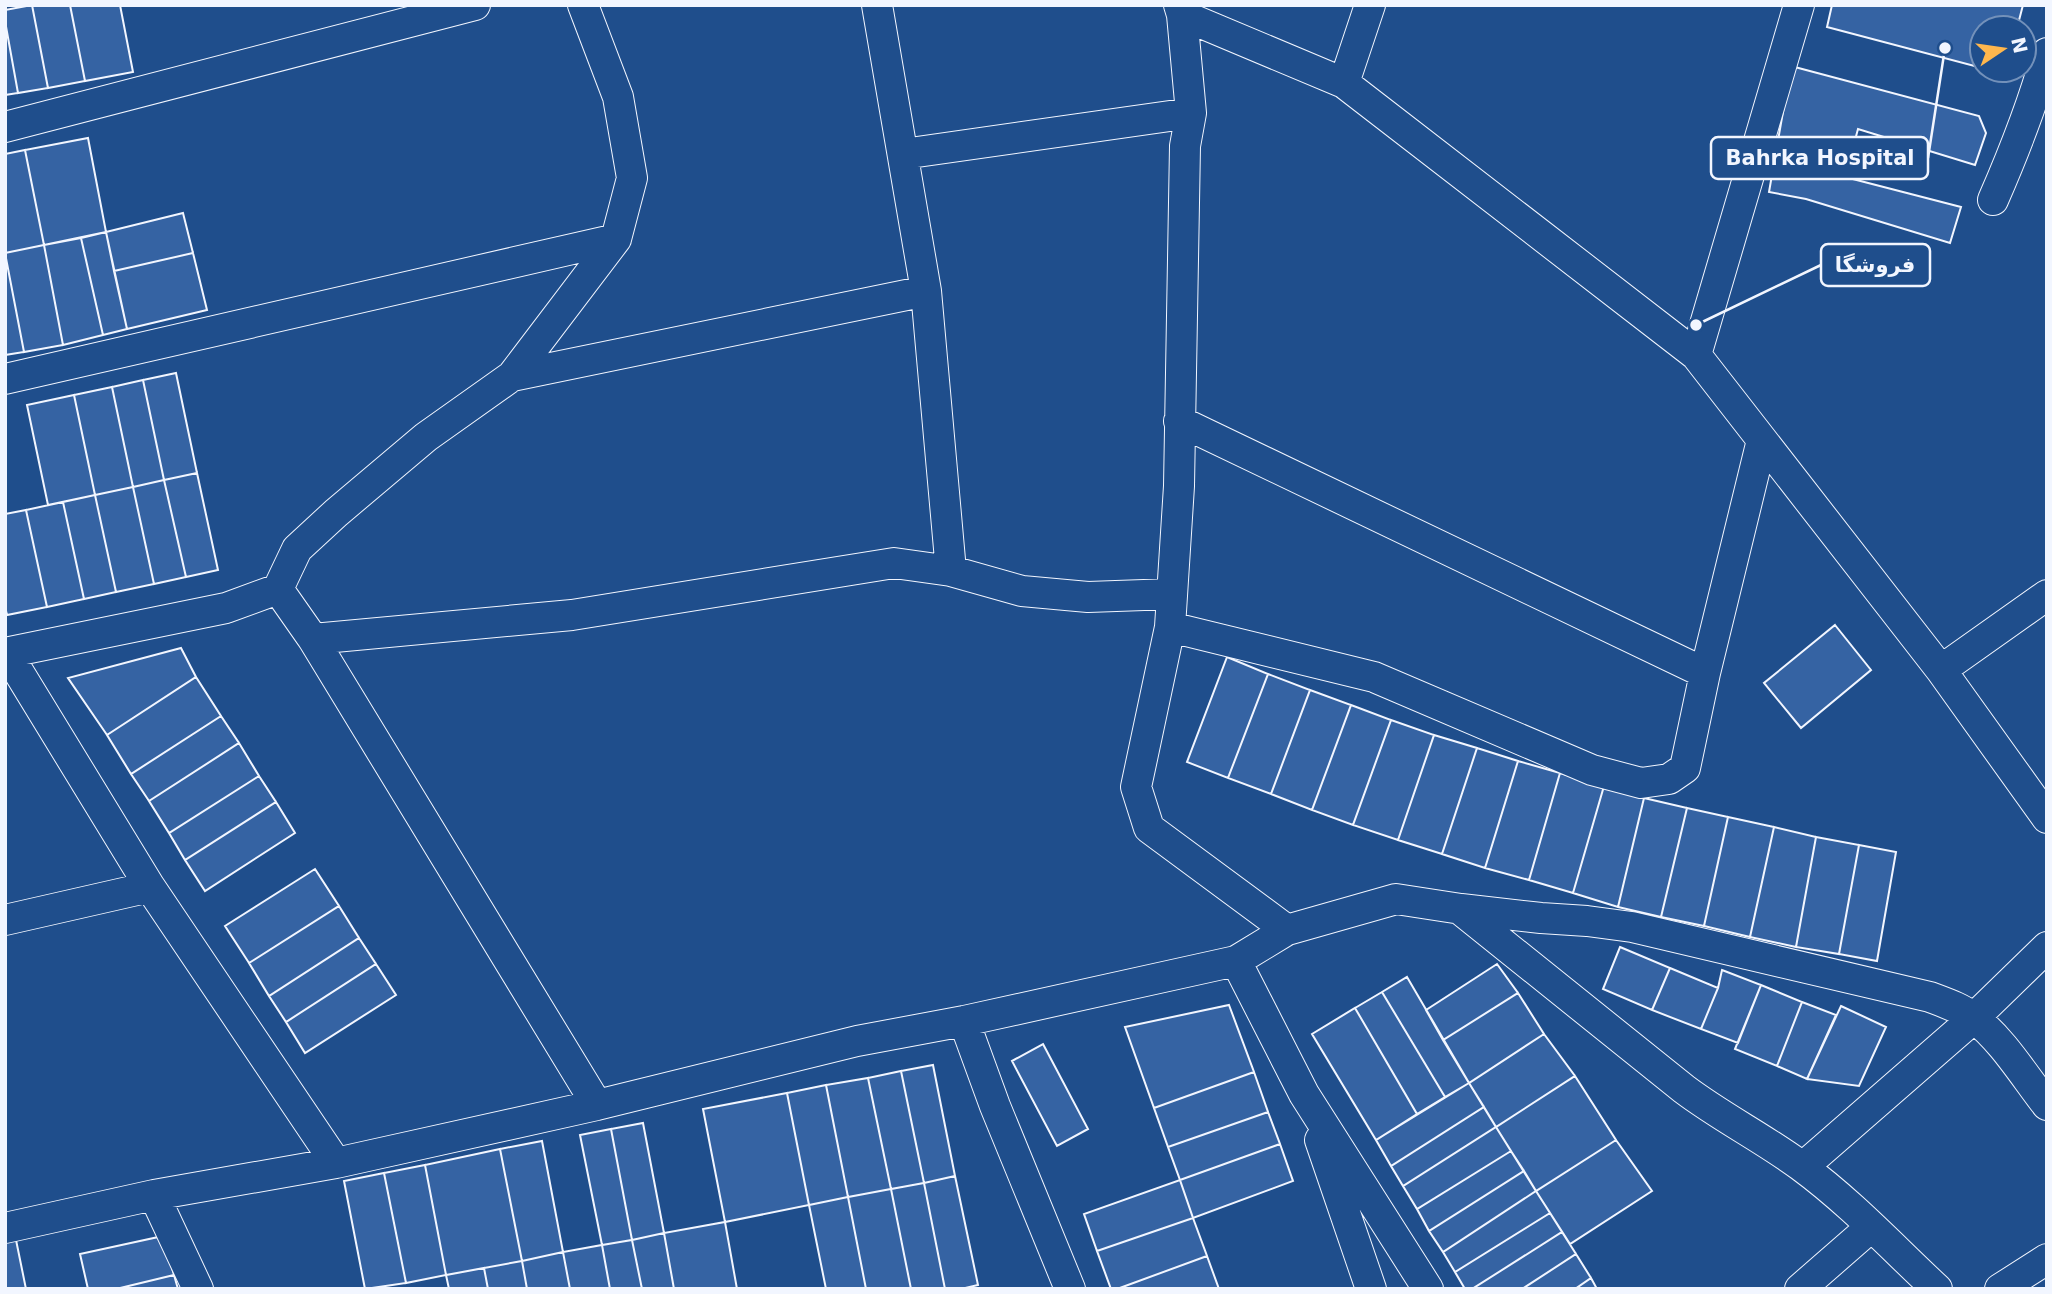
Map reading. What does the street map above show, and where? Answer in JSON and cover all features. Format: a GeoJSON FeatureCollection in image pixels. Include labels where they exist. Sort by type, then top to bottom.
{"type":"FeatureCollection","features":[{"type":"Feature","properties":{"kind":"street"},"geometry":{"type":"LineString","coordinates":[[5,127],[475,5]]}},
{"type":"Feature","properties":{"kind":"street"},"geometry":{"type":"LineString","coordinates":[[337,1163],[150,887],[6,653],[226,608],[278,589],[297,549],[336,513],[426,437],[512,376],[615,239],[632,178],[618,97],[583,5]]}},
{"type":"Feature","properties":{"kind":"street"},"geometry":{"type":"LineString","coordinates":[[877,5],[926,291],[951,571]]}},
{"type":"Feature","properties":{"kind":"street"},"geometry":{"type":"LineString","coordinates":[[1344,83],[1370,5]]}},
{"type":"Feature","properties":{"kind":"street"},"geometry":{"type":"LineString","coordinates":[[1696,355],[1799,5]]}},
{"type":"Feature","properties":{"kind":"street"},"geometry":{"type":"LineString","coordinates":[[1180,10],[1344,83],[1696,355],[1941,670],[2047,818]]}},
{"type":"Feature","properties":{"kind":"street"},"geometry":{"type":"LineString","coordinates":[[1180,10],[1191,113],[1185,146],[1179,486],[1170,627],[1136,787],[1149,828],[1287,930]]}},
{"type":"Feature","properties":{"kind":"street"},"geometry":{"type":"LineString","coordinates":[[1993,200],[2017,147],[2047,53]]}},
{"type":"Feature","properties":{"kind":"street"},"geometry":{"type":"LineString","coordinates":[[903,154],[1191,113]]}},
{"type":"Feature","properties":{"kind":"street"},"geometry":{"type":"LineString","coordinates":[[5,379],[615,239]]}},
{"type":"Feature","properties":{"kind":"street"},"geometry":{"type":"LineString","coordinates":[[512,376],[926,291]]}},
{"type":"Feature","properties":{"kind":"street"},"geometry":{"type":"LineString","coordinates":[[1180,421],[1705,673]]}},
{"type":"Feature","properties":{"kind":"street"},"geometry":{"type":"LineString","coordinates":[[1170,627],[1374,677],[1591,770],[1641,783],[1669,779],[1685,768],[1705,673],[1762,440]]}},
{"type":"Feature","properties":{"kind":"street"},"geometry":{"type":"LineString","coordinates":[[313,639],[572,615],[894,563],[951,571],[1022,591],[1087,597],[1172,594]]}},
{"type":"Feature","properties":{"kind":"street"},"geometry":{"type":"LineString","coordinates":[[278,589],[313,639],[597,1105]]}},
{"type":"Feature","properties":{"kind":"street"},"geometry":{"type":"LineString","coordinates":[[1941,670],[2047,595]]}},
{"type":"Feature","properties":{"kind":"street"},"geometry":{"type":"LineString","coordinates":[[5,920],[150,887]]}},
{"type":"Feature","properties":{"kind":"street"},"geometry":{"type":"LineString","coordinates":[[5,1228],[154,1195],[337,1163],[597,1105],[857,1041],[964,1021],[1236,961],[1287,930],[1396,899],[1461,909],[1587,921],[1666,934],[1930,997],[1953,1005],[1974,1018],[1995,1038],[2047,1105]]}},
{"type":"Feature","properties":{"kind":"street"},"geometry":{"type":"LineString","coordinates":[[1461,909],[1700,1101],[1803,1167],[1937,1289]]}},
{"type":"Feature","properties":{"kind":"street"},"geometry":{"type":"LineString","coordinates":[[1803,1167],[1974,1018],[2047,947]]}},
{"type":"Feature","properties":{"kind":"street"},"geometry":{"type":"LineString","coordinates":[[1236,961],[1304,1094],[1429,1289]]}},
{"type":"Feature","properties":{"kind":"street"},"geometry":{"type":"LineString","coordinates":[[964,1021],[995,1106],[1070,1289]]}},
{"type":"Feature","properties":{"kind":"street"},"geometry":{"type":"LineString","coordinates":[[1304,1094],[1371,1289]]}},
{"type":"Feature","properties":{"kind":"street"},"geometry":{"type":"LineString","coordinates":[[154,1195],[198,1289]]}},
{"type":"Feature","properties":{"kind":"street"},"geometry":{"type":"LineString","coordinates":[[1800,1289],[1871,1227]]}},
{"type":"Feature","properties":{"kind":"street"},"geometry":{"type":"LineString","coordinates":[[2000,1289],[2047,1259]]}},
{"type":"Feature","properties":{"kind":"building"},"geometry":{"type":"Polygon","coordinates":[[[32,5],[48,88],[18,93],[5,10],[32,5]]]}},
{"type":"Feature","properties":{"kind":"building"},"geometry":{"type":"Polygon","coordinates":[[[32,5],[70,5],[85,81],[48,88],[32,5]]]}},
{"type":"Feature","properties":{"kind":"building"},"geometry":{"type":"Polygon","coordinates":[[[70,5],[120,5],[133,72],[85,81],[70,5]]]}},
{"type":"Feature","properties":{"kind":"building"},"geometry":{"type":"Polygon","coordinates":[[[1832,5],[2023,5],[2021,14],[1968,14],[1968,64],[1827,27],[1832,5]]]}},
{"type":"Feature","properties":{"kind":"building"},"geometry":{"type":"Polygon","coordinates":[[[5,21],[18,93],[5,95],[5,21]]]}},
{"type":"Feature","properties":{"kind":"building"},"geometry":{"type":"Polygon","coordinates":[[[1791,66],[1979,116],[1986,133],[1975,165],[1858,129],[1845,177],[1961,207],[1950,243],[1806,199],[1769,192],[1791,66]]]}},
{"type":"Feature","properties":{"kind":"building"},"geometry":{"type":"Polygon","coordinates":[[[88,138],[106,232],[44,245],[25,150],[88,138]]]}},
{"type":"Feature","properties":{"kind":"building"},"geometry":{"type":"Polygon","coordinates":[[[25,150],[44,245],[5,253],[5,154],[25,150]]]}},
{"type":"Feature","properties":{"kind":"building"},"geometry":{"type":"Polygon","coordinates":[[[183,213],[193,253],[114,271],[106,232],[183,213]]]}},
{"type":"Feature","properties":{"kind":"building"},"geometry":{"type":"Polygon","coordinates":[[[106,232],[127,329],[103,335],[81,238],[106,232]]]}},
{"type":"Feature","properties":{"kind":"building"},"geometry":{"type":"Polygon","coordinates":[[[81,238],[103,335],[63,345],[44,245],[81,238]]]}},
{"type":"Feature","properties":{"kind":"building"},"geometry":{"type":"Polygon","coordinates":[[[44,245],[63,345],[24,352],[5,253],[44,245]]]}},
{"type":"Feature","properties":{"kind":"building"},"geometry":{"type":"Polygon","coordinates":[[[5,253],[24,352],[5,355],[5,253]]]}},
{"type":"Feature","properties":{"kind":"building"},"geometry":{"type":"Polygon","coordinates":[[[193,253],[207,310],[127,329],[114,271],[193,253]]]}},
{"type":"Feature","properties":{"kind":"building"},"geometry":{"type":"Polygon","coordinates":[[[176,373],[197,473],[164,480],[143,380],[176,373]]]}},
{"type":"Feature","properties":{"kind":"building"},"geometry":{"type":"Polygon","coordinates":[[[143,380],[164,480],[133,487],[112,387],[143,380]]]}},
{"type":"Feature","properties":{"kind":"building"},"geometry":{"type":"Polygon","coordinates":[[[112,387],[133,487],[95,495],[74,395],[112,387]]]}},
{"type":"Feature","properties":{"kind":"building"},"geometry":{"type":"Polygon","coordinates":[[[74,395],[95,495],[48,505],[27,405],[74,395]]]}},
{"type":"Feature","properties":{"kind":"building"},"geometry":{"type":"Polygon","coordinates":[[[197,473],[218,570],[186,577],[164,480],[197,473]]]}},
{"type":"Feature","properties":{"kind":"building"},"geometry":{"type":"Polygon","coordinates":[[[164,480],[186,577],[154,584],[133,487],[164,480]]]}},
{"type":"Feature","properties":{"kind":"building"},"geometry":{"type":"Polygon","coordinates":[[[133,487],[154,584],[116,592],[95,495],[133,487]]]}},
{"type":"Feature","properties":{"kind":"building"},"geometry":{"type":"Polygon","coordinates":[[[95,495],[116,592],[84,599],[63,502],[95,495]]]}},
{"type":"Feature","properties":{"kind":"building"},"geometry":{"type":"Polygon","coordinates":[[[63,502],[84,599],[47,607],[26,510],[63,502]]]}},
{"type":"Feature","properties":{"kind":"building"},"geometry":{"type":"Polygon","coordinates":[[[26,510],[47,607],[7,615],[5,514],[26,510]]]}},
{"type":"Feature","properties":{"kind":"building"},"geometry":{"type":"Polygon","coordinates":[[[1835,625],[1871,670],[1801,728],[1764,683],[1835,625]]]}},
{"type":"Feature","properties":{"kind":"building"},"geometry":{"type":"Polygon","coordinates":[[[181,648],[196,677],[107,735],[68,678],[181,648]]]}},
{"type":"Feature","properties":{"kind":"building"},"geometry":{"type":"Polygon","coordinates":[[[1227,657],[1268,674],[1228,778],[1187,762],[1227,657]]]}},
{"type":"Feature","properties":{"kind":"building"},"geometry":{"type":"Polygon","coordinates":[[[1268,674],[1310,690],[1271,794],[1228,778],[1268,674]]]}},
{"type":"Feature","properties":{"kind":"building"},"geometry":{"type":"Polygon","coordinates":[[[196,677],[221,716],[131,774],[107,735],[196,677]]]}},
{"type":"Feature","properties":{"kind":"building"},"geometry":{"type":"Polygon","coordinates":[[[1310,690],[1351,705],[1312,810],[1271,794],[1310,690]]]}},
{"type":"Feature","properties":{"kind":"building"},"geometry":{"type":"Polygon","coordinates":[[[1351,705],[1391,720],[1353,825],[1312,810],[1351,705]]]}},
{"type":"Feature","properties":{"kind":"building"},"geometry":{"type":"Polygon","coordinates":[[[221,716],[239,743],[149,801],[131,774],[221,716]]]}},
{"type":"Feature","properties":{"kind":"building"},"geometry":{"type":"Polygon","coordinates":[[[1391,720],[1434,735],[1398,840],[1353,825],[1391,720]]]}},
{"type":"Feature","properties":{"kind":"building"},"geometry":{"type":"Polygon","coordinates":[[[1434,735],[1477,748],[1442,854],[1398,840],[1434,735]]]}},
{"type":"Feature","properties":{"kind":"building"},"geometry":{"type":"Polygon","coordinates":[[[239,743],[259,776],[169,833],[149,801],[239,743]]]}},
{"type":"Feature","properties":{"kind":"building"},"geometry":{"type":"Polygon","coordinates":[[[1477,748],[1518,761],[1485,868],[1442,854],[1477,748]]]}},
{"type":"Feature","properties":{"kind":"building"},"geometry":{"type":"Polygon","coordinates":[[[1518,761],[1560,773],[1529,880],[1485,868],[1518,761]]]}},
{"type":"Feature","properties":{"kind":"building"},"geometry":{"type":"Polygon","coordinates":[[[1560,773],[1604,786],[1573,893],[1529,880],[1560,773]]]}},
{"type":"Feature","properties":{"kind":"building"},"geometry":{"type":"Polygon","coordinates":[[[259,776],[276,802],[185,860],[169,833],[259,776]]]}},
{"type":"Feature","properties":{"kind":"building"},"geometry":{"type":"Polygon","coordinates":[[[1604,786],[1644,798],[1618,907],[1573,893],[1604,786]]]}},
{"type":"Feature","properties":{"kind":"building"},"geometry":{"type":"Polygon","coordinates":[[[1644,798],[1687,808],[1661,917],[1618,907],[1644,798]]]}},
{"type":"Feature","properties":{"kind":"building"},"geometry":{"type":"Polygon","coordinates":[[[276,802],[295,833],[205,891],[185,860],[276,802]]]}},
{"type":"Feature","properties":{"kind":"building"},"geometry":{"type":"Polygon","coordinates":[[[1687,808],[1728,817],[1704,926],[1661,917],[1687,808]]]}},
{"type":"Feature","properties":{"kind":"building"},"geometry":{"type":"Polygon","coordinates":[[[1728,817],[1774,827],[1750,937],[1704,926],[1728,817]]]}},
{"type":"Feature","properties":{"kind":"building"},"geometry":{"type":"Polygon","coordinates":[[[1774,827],[1816,837],[1796,947],[1750,937],[1774,827]]]}},
{"type":"Feature","properties":{"kind":"building"},"geometry":{"type":"Polygon","coordinates":[[[1816,837],[1859,845],[1839,954],[1796,947],[1816,837]]]}},
{"type":"Feature","properties":{"kind":"building"},"geometry":{"type":"Polygon","coordinates":[[[1859,845],[1896,852],[1877,961],[1839,954],[1859,845]]]}},
{"type":"Feature","properties":{"kind":"building"},"geometry":{"type":"Polygon","coordinates":[[[315,869],[339,906],[249,963],[225,926],[315,869]]]}},
{"type":"Feature","properties":{"kind":"building"},"geometry":{"type":"Polygon","coordinates":[[[339,906],[359,938],[269,996],[249,963],[339,906]]]}},
{"type":"Feature","properties":{"kind":"building"},"geometry":{"type":"Polygon","coordinates":[[[359,938],[376,964],[286,1022],[269,996],[359,938]]]}},
{"type":"Feature","properties":{"kind":"building"},"geometry":{"type":"Polygon","coordinates":[[[1620,947],[1670,968],[1652,1010],[1603,989],[1620,947]]]}},
{"type":"Feature","properties":{"kind":"building"},"geometry":{"type":"Polygon","coordinates":[[[376,964],[396,995],[305,1053],[286,1022],[376,964]]]}},
{"type":"Feature","properties":{"kind":"building"},"geometry":{"type":"Polygon","coordinates":[[[1497,964],[1518,993],[1443,1040],[1426,1010],[1497,964]]]}},
{"type":"Feature","properties":{"kind":"building"},"geometry":{"type":"Polygon","coordinates":[[[1670,968],[1718,988],[1701,1029],[1652,1010],[1670,968]]]}},
{"type":"Feature","properties":{"kind":"building"},"geometry":{"type":"Polygon","coordinates":[[[1722,970],[1761,985],[1738,1043],[1701,1029],[1718,988],[1722,970]]]}},
{"type":"Feature","properties":{"kind":"building"},"geometry":{"type":"Polygon","coordinates":[[[1407,977],[1469,1083],[1445,1097],[1382,992],[1407,977]]]}},
{"type":"Feature","properties":{"kind":"building"},"geometry":{"type":"Polygon","coordinates":[[[1761,985],[1802,1002],[1777,1066],[1735,1049],[1761,985]]]}},
{"type":"Feature","properties":{"kind":"building"},"geometry":{"type":"Polygon","coordinates":[[[1382,992],[1445,1097],[1417,1114],[1355,1008],[1382,992]]]}},
{"type":"Feature","properties":{"kind":"building"},"geometry":{"type":"Polygon","coordinates":[[[1518,993],[1544,1034],[1469,1083],[1443,1040],[1518,993]]]}},
{"type":"Feature","properties":{"kind":"building"},"geometry":{"type":"Polygon","coordinates":[[[1802,1002],[1836,1015],[1807,1079],[1777,1066],[1802,1002]]]}},
{"type":"Feature","properties":{"kind":"building"},"geometry":{"type":"Polygon","coordinates":[[[1229,1005],[1254,1072],[1154,1108],[1125,1027],[1229,1005]]]}},
{"type":"Feature","properties":{"kind":"building"},"geometry":{"type":"Polygon","coordinates":[[[1841,1006],[1886,1027],[1859,1086],[1807,1079],[1841,1006]]]}},
{"type":"Feature","properties":{"kind":"building"},"geometry":{"type":"Polygon","coordinates":[[[1355,1008],[1417,1114],[1376,1140],[1312,1034],[1355,1008]]]}},
{"type":"Feature","properties":{"kind":"building"},"geometry":{"type":"Polygon","coordinates":[[[1544,1034],[1575,1076],[1496,1127],[1469,1083],[1544,1034]]]}},
{"type":"Feature","properties":{"kind":"building"},"geometry":{"type":"Polygon","coordinates":[[[1043,1044],[1088,1129],[1057,1146],[1012,1061],[1043,1044]]]}},
{"type":"Feature","properties":{"kind":"building"},"geometry":{"type":"Polygon","coordinates":[[[933,1065],[955,1176],[924,1183],[901,1071],[933,1065]]]}},
{"type":"Feature","properties":{"kind":"building"},"geometry":{"type":"Polygon","coordinates":[[[901,1071],[924,1183],[891,1189],[868,1078],[901,1071]]]}},
{"type":"Feature","properties":{"kind":"building"},"geometry":{"type":"Polygon","coordinates":[[[1254,1072],[1268,1112],[1168,1147],[1154,1108],[1254,1072]]]}},
{"type":"Feature","properties":{"kind":"building"},"geometry":{"type":"Polygon","coordinates":[[[1575,1076],[1616,1140],[1536,1191],[1496,1127],[1575,1076]]]}},
{"type":"Feature","properties":{"kind":"building"},"geometry":{"type":"Polygon","coordinates":[[[868,1078],[891,1189],[848,1197],[826,1085],[868,1078]]]}},
{"type":"Feature","properties":{"kind":"building"},"geometry":{"type":"Polygon","coordinates":[[[1469,1083],[1484,1107],[1391,1166],[1376,1140],[1469,1083]]]}},
{"type":"Feature","properties":{"kind":"building"},"geometry":{"type":"Polygon","coordinates":[[[826,1085],[848,1197],[809,1205],[787,1093],[826,1085]]]}},
{"type":"Feature","properties":{"kind":"building"},"geometry":{"type":"Polygon","coordinates":[[[787,1093],[809,1205],[725,1222],[703,1109],[787,1093]]]}},
{"type":"Feature","properties":{"kind":"building"},"geometry":{"type":"Polygon","coordinates":[[[1484,1107],[1496,1127],[1403,1186],[1391,1166],[1484,1107]]]}},
{"type":"Feature","properties":{"kind":"building"},"geometry":{"type":"Polygon","coordinates":[[[1268,1112],[1280,1144],[1180,1180],[1168,1147],[1268,1112]]]}},
{"type":"Feature","properties":{"kind":"building"},"geometry":{"type":"Polygon","coordinates":[[[643,1123],[664,1233],[632,1240],[611,1129],[643,1123]]]}},
{"type":"Feature","properties":{"kind":"building"},"geometry":{"type":"Polygon","coordinates":[[[1496,1127],[1511,1151],[1417,1209],[1403,1186],[1496,1127]]]}},
{"type":"Feature","properties":{"kind":"building"},"geometry":{"type":"Polygon","coordinates":[[[611,1129],[632,1240],[602,1245],[580,1135],[611,1129]]]}},
{"type":"Feature","properties":{"kind":"building"},"geometry":{"type":"Polygon","coordinates":[[[1616,1140],[1652,1191],[1570,1244],[1536,1191],[1616,1140]]]}},
{"type":"Feature","properties":{"kind":"building"},"geometry":{"type":"Polygon","coordinates":[[[542,1141],[563,1252],[522,1261],[500,1149],[542,1141]]]}},
{"type":"Feature","properties":{"kind":"building"},"geometry":{"type":"Polygon","coordinates":[[[1280,1144],[1293,1181],[1193,1218],[1180,1180],[1280,1144]]]}},
{"type":"Feature","properties":{"kind":"building"},"geometry":{"type":"Polygon","coordinates":[[[500,1149],[522,1261],[446,1275],[425,1165],[500,1149]]]}},
{"type":"Feature","properties":{"kind":"building"},"geometry":{"type":"Polygon","coordinates":[[[1511,1151],[1524,1171],[1429,1231],[1417,1209],[1511,1151]]]}},
{"type":"Feature","properties":{"kind":"building"},"geometry":{"type":"Polygon","coordinates":[[[425,1165],[446,1275],[406,1283],[384,1173],[425,1165]]]}},
{"type":"Feature","properties":{"kind":"building"},"geometry":{"type":"Polygon","coordinates":[[[1524,1171],[1536,1191],[1443,1252],[1429,1231],[1524,1171]]]}},
{"type":"Feature","properties":{"kind":"building"},"geometry":{"type":"Polygon","coordinates":[[[384,1173],[406,1283],[365,1289],[344,1181],[384,1173]]]}},
{"type":"Feature","properties":{"kind":"building"},"geometry":{"type":"Polygon","coordinates":[[[955,1176],[978,1285],[945,1289],[924,1183],[955,1176]]]}},
{"type":"Feature","properties":{"kind":"building"},"geometry":{"type":"Polygon","coordinates":[[[1180,1180],[1193,1218],[1097,1251],[1084,1214],[1180,1180]]]}},
{"type":"Feature","properties":{"kind":"building"},"geometry":{"type":"Polygon","coordinates":[[[924,1183],[945,1289],[911,1289],[891,1189],[924,1183]]]}},
{"type":"Feature","properties":{"kind":"building"},"geometry":{"type":"Polygon","coordinates":[[[891,1189],[911,1289],[866,1289],[848,1197],[891,1189]]]}},
{"type":"Feature","properties":{"kind":"building"},"geometry":{"type":"Polygon","coordinates":[[[1536,1191],[1550,1213],[1455,1272],[1443,1252],[1536,1191]]]}},
{"type":"Feature","properties":{"kind":"building"},"geometry":{"type":"Polygon","coordinates":[[[848,1197],[866,1289],[826,1289],[809,1205],[848,1197]]]}},
{"type":"Feature","properties":{"kind":"building"},"geometry":{"type":"Polygon","coordinates":[[[1550,1213],[1562,1232],[1472,1289],[1465,1289],[1455,1272],[1550,1213]]]}},
{"type":"Feature","properties":{"kind":"building"},"geometry":{"type":"Polygon","coordinates":[[[1193,1218],[1207,1256],[1111,1289],[1097,1251],[1193,1218]]]}},
{"type":"Feature","properties":{"kind":"building"},"geometry":{"type":"Polygon","coordinates":[[[725,1222],[737,1289],[674,1289],[664,1233],[725,1222]]]}},
{"type":"Feature","properties":{"kind":"building"},"geometry":{"type":"Polygon","coordinates":[[[1562,1232],[1576,1254],[1522,1289],[1472,1289],[1562,1232]]]}},
{"type":"Feature","properties":{"kind":"building"},"geometry":{"type":"Polygon","coordinates":[[[664,1233],[674,1289],[642,1289],[632,1240],[664,1233]]]}},
{"type":"Feature","properties":{"kind":"building"},"geometry":{"type":"Polygon","coordinates":[[[15,1235],[26,1289],[5,1289],[5,1237],[15,1235]]]}},
{"type":"Feature","properties":{"kind":"building"},"geometry":{"type":"Polygon","coordinates":[[[163,1236],[174,1275],[116,1289],[88,1289],[80,1254],[163,1236]]]}},
{"type":"Feature","properties":{"kind":"building"},"geometry":{"type":"Polygon","coordinates":[[[632,1240],[642,1289],[610,1289],[602,1245],[632,1240]]]}},
{"type":"Feature","properties":{"kind":"building"},"geometry":{"type":"Polygon","coordinates":[[[602,1245],[610,1289],[570,1289],[563,1252],[602,1245]]]}},
{"type":"Feature","properties":{"kind":"building"},"geometry":{"type":"Polygon","coordinates":[[[563,1252],[570,1289],[527,1289],[522,1261],[563,1252]]]}},
{"type":"Feature","properties":{"kind":"building"},"geometry":{"type":"Polygon","coordinates":[[[1576,1254],[1591,1278],[1575,1289],[1522,1289],[1576,1254]]]}},
{"type":"Feature","properties":{"kind":"building"},"geometry":{"type":"Polygon","coordinates":[[[1207,1256],[1219,1289],[1117,1289],[1207,1256]]]}},
{"type":"Feature","properties":{"kind":"building"},"geometry":{"type":"Polygon","coordinates":[[[522,1261],[527,1289],[488,1289],[484,1268],[522,1261]]]}},
{"type":"Feature","properties":{"kind":"building"},"geometry":{"type":"Polygon","coordinates":[[[484,1268],[488,1289],[449,1289],[446,1275],[484,1268]]]}},
{"type":"Feature","properties":{"kind":"building"},"geometry":{"type":"Polygon","coordinates":[[[174,1275],[178,1289],[116,1289],[174,1275]]]}},
{"type":"Feature","properties":{"kind":"building"},"geometry":{"type":"Polygon","coordinates":[[[1591,1278],[1597,1289],[1575,1289],[1591,1278]]]}},
{"type":"Feature","properties":{"kind":"place","name":"Bahrka Hospital"},"geometry":{"type":"Point","coordinates":[1945,48]}},
{"type":"Feature","properties":{"kind":"place","name":"فروشگا"},"geometry":{"type":"Point","coordinates":[1696,325]}}]}
